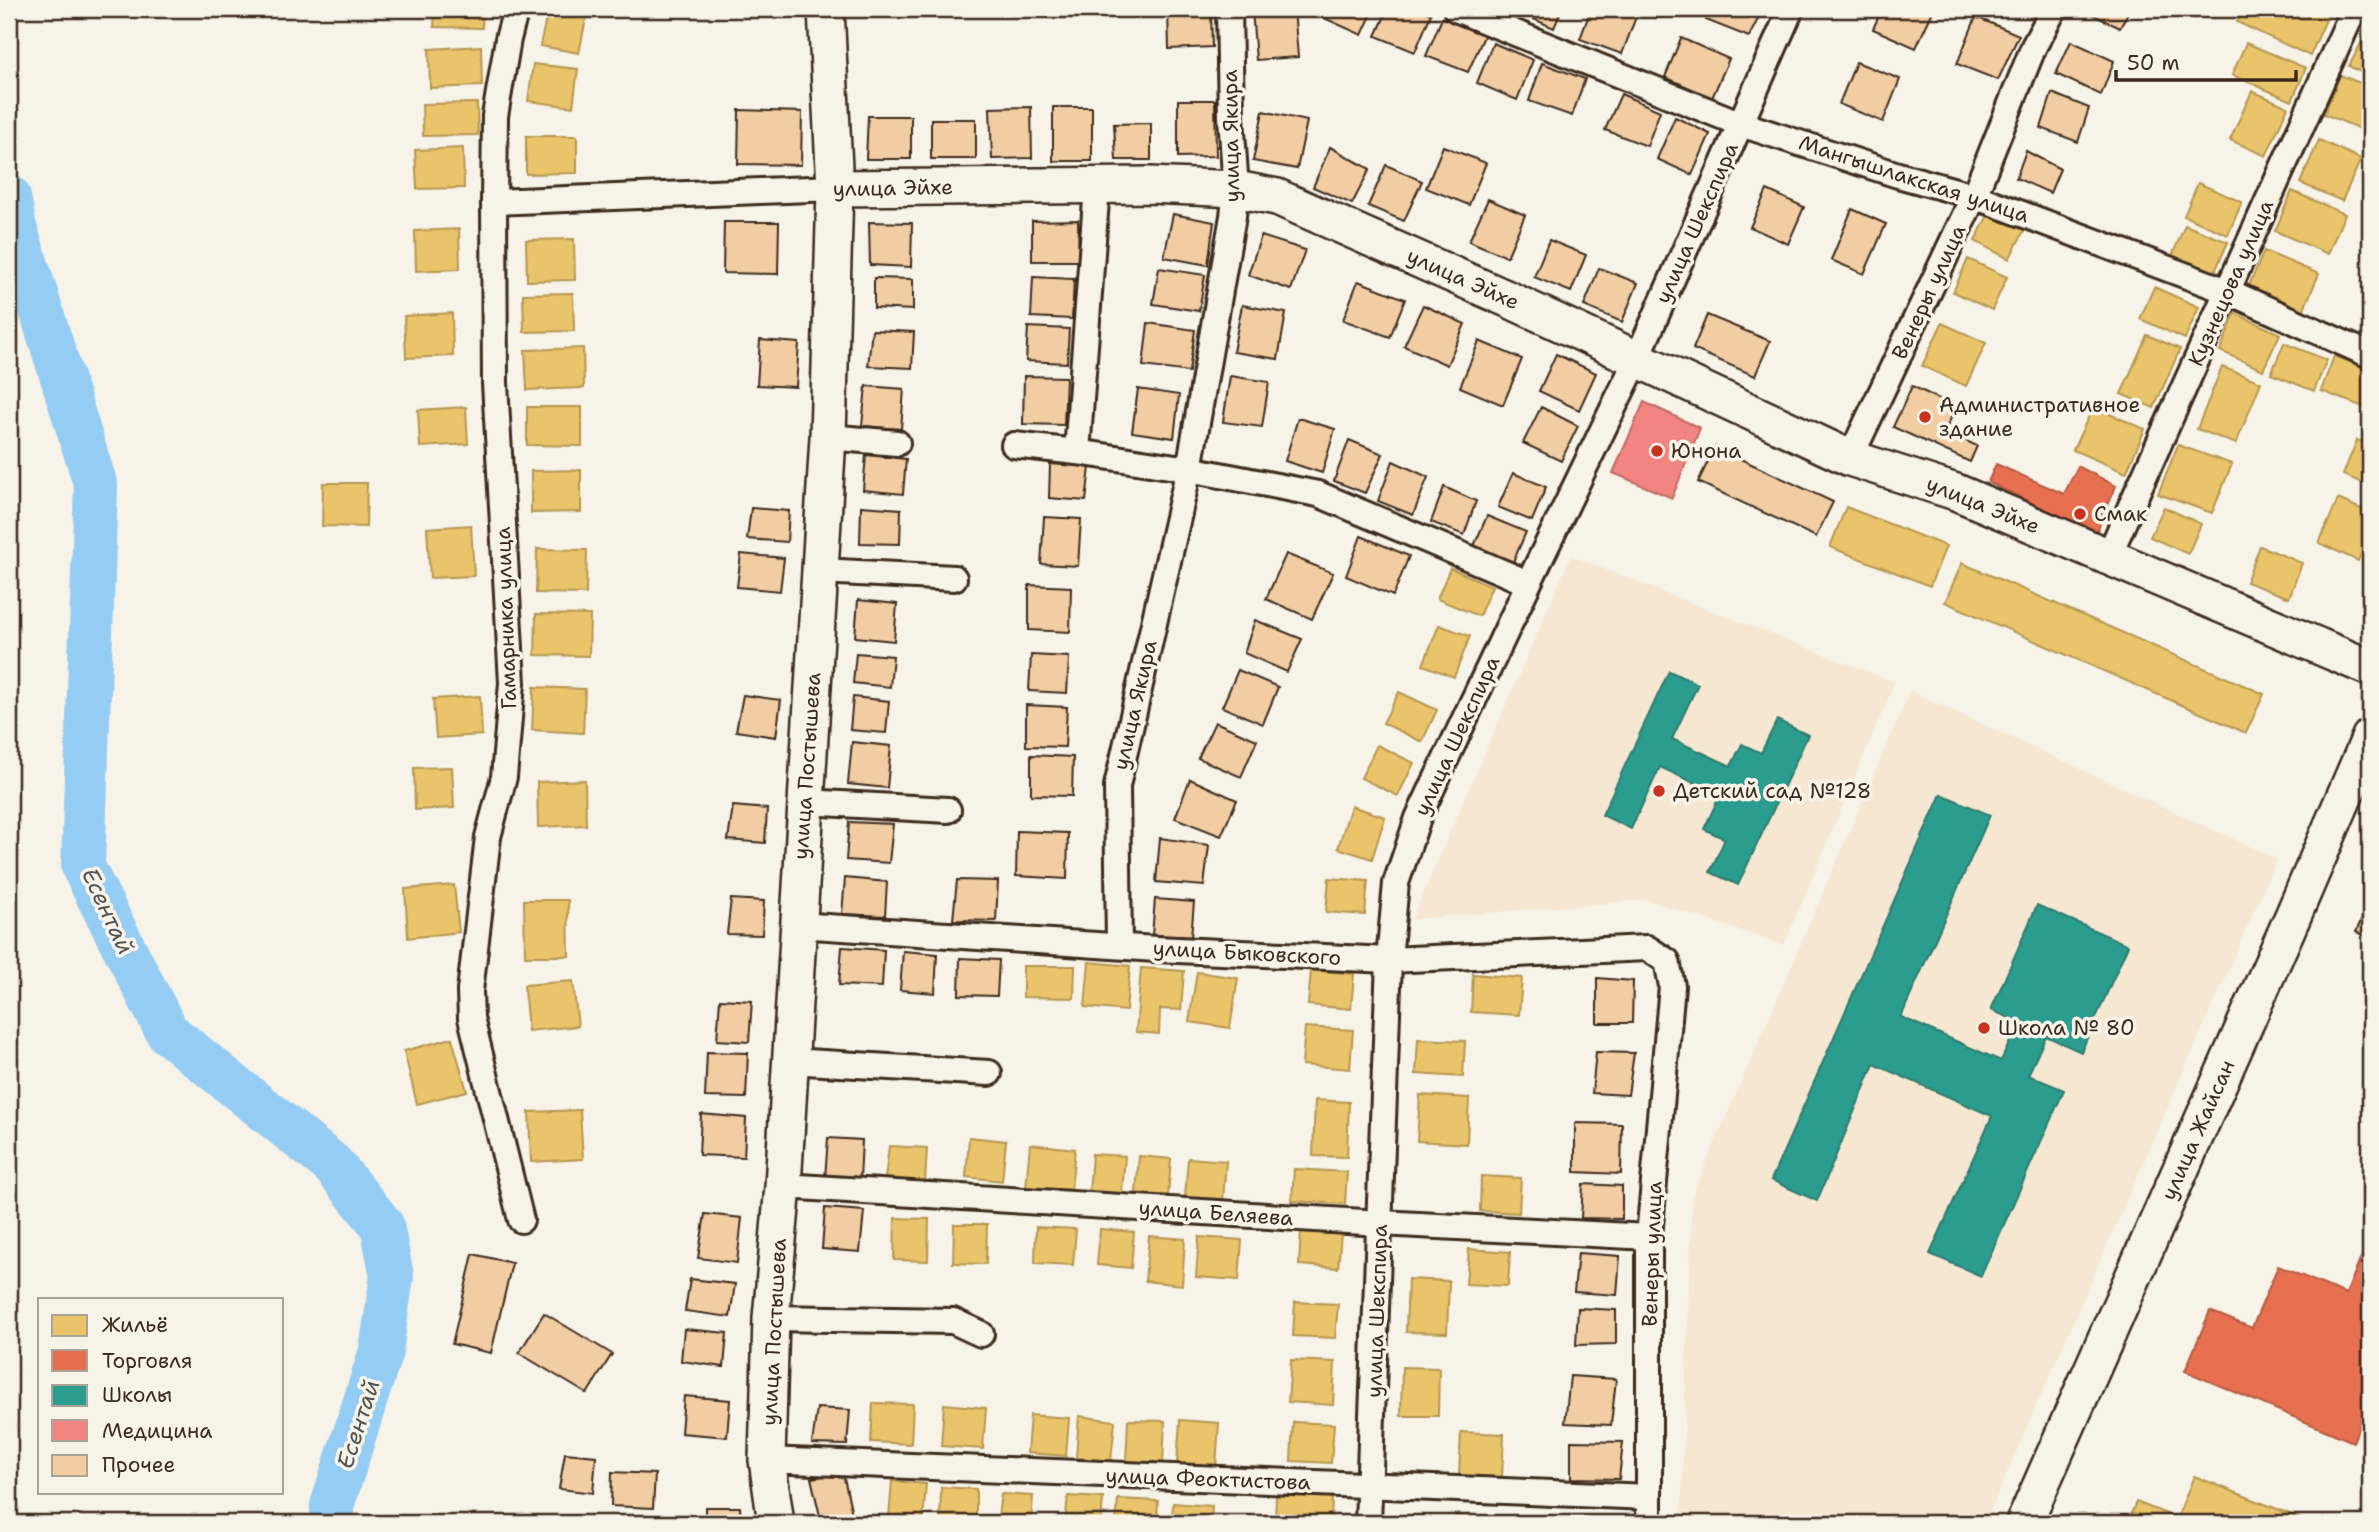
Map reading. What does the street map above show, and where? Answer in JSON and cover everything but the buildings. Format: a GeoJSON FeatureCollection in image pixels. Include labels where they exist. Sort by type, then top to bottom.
{"type":"FeatureCollection","features":[{"type":"Feature","properties":{"kind":"street","name":"Гамарника улица"},"geometry":{"type":"LineString","coordinates":[[516,9],[495,116],[494,202],[495,383],[512,683],[504,777],[488,837],[470,991],[471,1018],[521,1220]]}},
{"type":"Feature","properties":{"kind":"street","name":"улица Постышева"},"geometry":{"type":"LineString","coordinates":[[776,1523],[767,1460],[771,1318],[783,1186],[828,437],[835,188],[826,9]]}},
{"type":"Feature","properties":{"kind":"street","name":"улица Якира"},"geometry":{"type":"LineString","coordinates":[[1119,946],[1117,786],[1189,469],[1236,189],[1231,117],[1229,9]]}},
{"type":"Feature","properties":{"kind":"street","name":"Мангышлакская улица"},"geometry":{"type":"LineString","coordinates":[[1456,9],[1741,124],[1898,176],[1974,196],[2227,291],[2370,355]]}},
{"type":"Feature","properties":{"kind":"street","name":"улица Шекспира"},"geometry":{"type":"LineString","coordinates":[[1368,1523],[1389,960],[1396,883],[1418,818],[1637,359],[1791,9]]}},
{"type":"Feature","properties":{"kind":"street","name":"Венеры улица"},"geometry":{"type":"LineString","coordinates":[[1850,458],[1974,196],[2034,46],[2054,9]]}},
{"type":"Feature","properties":{"kind":"street","name":"Кузнецова улица"},"geometry":{"type":"LineString","coordinates":[[2108,558],[2354,9]]}},
{"type":"Feature","properties":{"kind":"street","name":"улица Эйхе"},"geometry":{"type":"LineString","coordinates":[[494,202],[835,188],[1150,185],[1236,189],[1277,197],[1510,300],[1850,458],[1956,492],[2370,668]]}},
{"type":"Feature","properties":{"kind":"street"},"geometry":{"type":"LineString","coordinates":[[1077,452],[1097,187]]}},
{"type":"Feature","properties":{"kind":"street"},"geometry":{"type":"LineString","coordinates":[[828,437],[897,443]]}},
{"type":"Feature","properties":{"kind":"street"},"geometry":{"type":"LineString","coordinates":[[1014,445],[1189,469],[1318,494],[1528,583]]}},
{"type":"Feature","properties":{"kind":"street"},"geometry":{"type":"LineString","coordinates":[[820,571],[954,578]]}},
{"type":"Feature","properties":{"kind":"street","name":"улица Жайсан"},"geometry":{"type":"LineString","coordinates":[[2024,1523],[2288,929],[2370,737]]}},
{"type":"Feature","properties":{"kind":"street"},"geometry":{"type":"LineString","coordinates":[[805,802],[948,810]]}},
{"type":"Feature","properties":{"kind":"street","name":"улица Быковского"},"geometry":{"type":"LineString","coordinates":[[798,925],[1389,960],[1647,948],[1667,961],[1672,986]]}},
{"type":"Feature","properties":{"kind":"street","name":"Венеры улица"},"geometry":{"type":"LineString","coordinates":[[1649,1523],[1649,1237],[1672,986]]}},
{"type":"Feature","properties":{"kind":"street"},"geometry":{"type":"LineString","coordinates":[[790,1061],[989,1073]]}},
{"type":"Feature","properties":{"kind":"street","name":"улица Беляева"},"geometry":{"type":"LineString","coordinates":[[783,1186],[1649,1237]]}},
{"type":"Feature","properties":{"kind":"street"},"geometry":{"type":"LineString","coordinates":[[771,1318],[953,1321],[981,1334]]}},
{"type":"Feature","properties":{"kind":"street","name":"улица Феоктистова"},"geometry":{"type":"LineString","coordinates":[[767,1460],[1650,1497]]}},
{"type":"Feature","properties":{"kind":"shaded area","name":"Детский сад №128"},"geometry":{"type":"Polygon","coordinates":[[[1571,556],[1895,682],[1784,945],[1647,900],[1412,919],[1571,556]]]}},
{"type":"Feature","properties":{"kind":"shaded area","name":"Школа № 80"},"geometry":{"type":"Polygon","coordinates":[[[1910,691],[2277,859],[1985,1523],[1681,1523],[1692,1196],[1910,691]]]}},
{"type":"Feature","properties":{"kind":"waterway","name":"Есентай"},"geometry":{"type":"LineString","coordinates":[[9,197],[14,224],[96,486],[83,867],[167,1032],[332,1164],[382,1225],[392,1276],[381,1351],[332,1506],[332,1523]]}},
{"type":"Feature","properties":{"kind":"place","name":"Административное здание"},"geometry":{"type":"Point","coordinates":[1925,417]}},
{"type":"Feature","properties":{"kind":"place","name":"Юнона"},"geometry":{"type":"Point","coordinates":[1657,451]}},
{"type":"Feature","properties":{"kind":"place","name":"Смак"},"geometry":{"type":"Point","coordinates":[2080,514]}},
{"type":"Feature","properties":{"kind":"place","name":"Детский сад №128"},"geometry":{"type":"Point","coordinates":[1659,791]}},
{"type":"Feature","properties":{"kind":"place","name":"Школа № 80"},"geometry":{"type":"Point","coordinates":[1984,1028]}}]}
